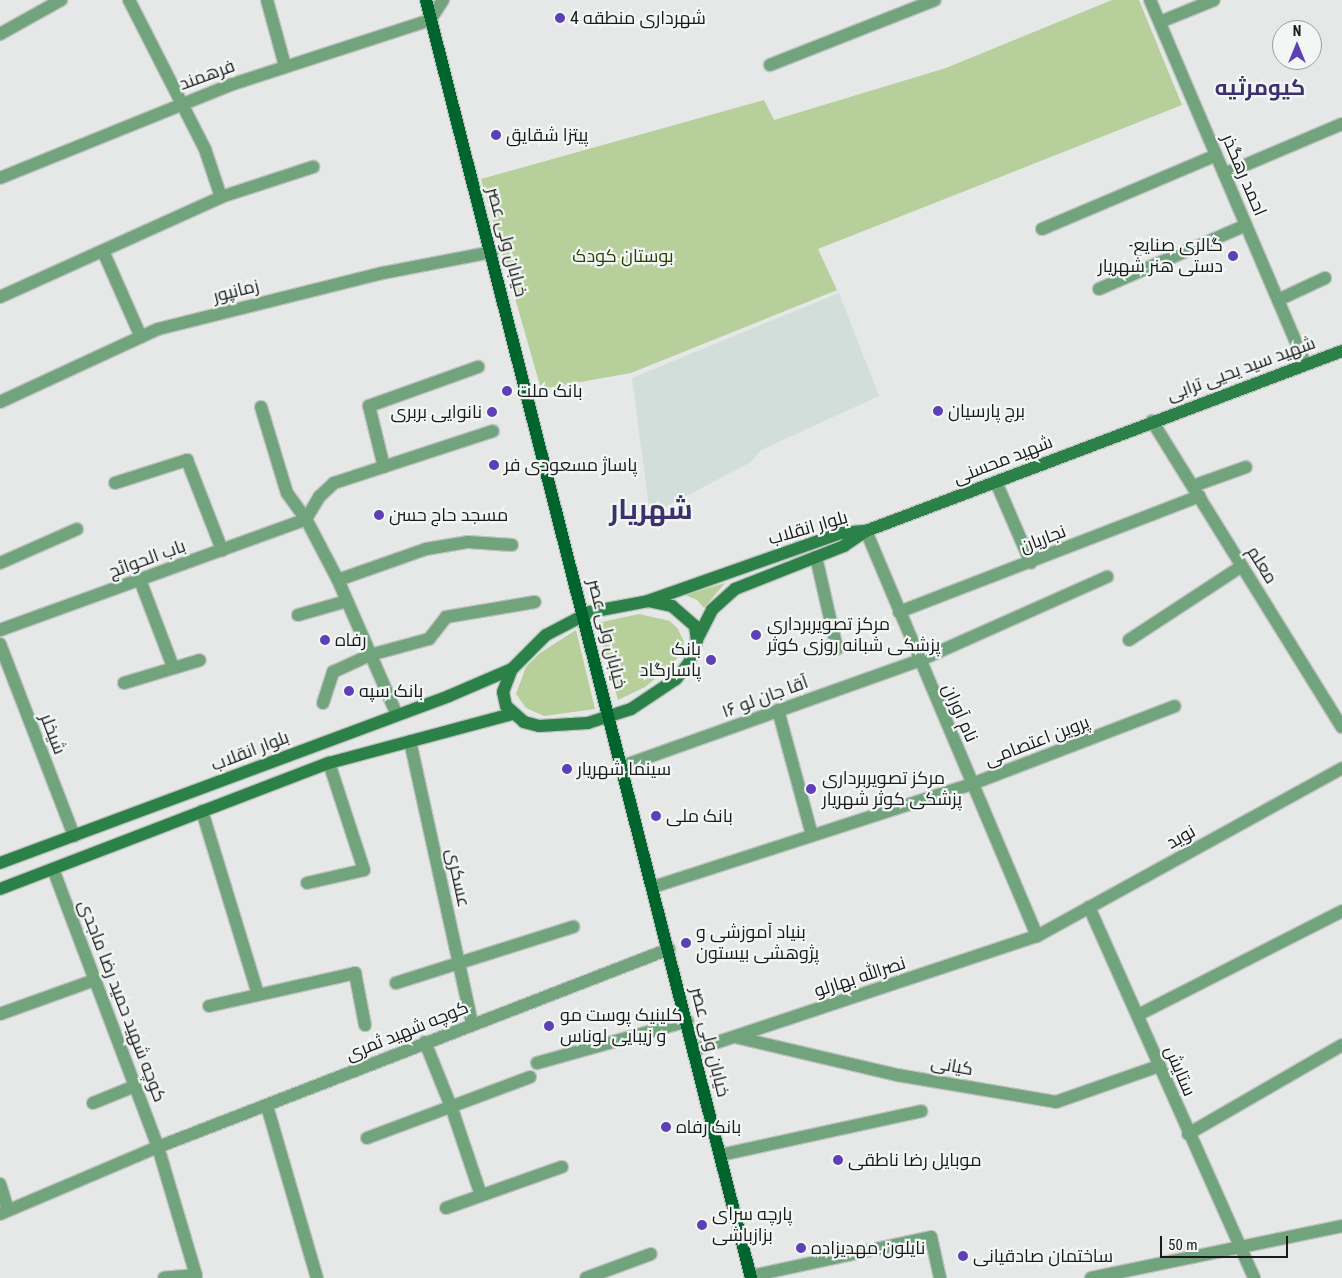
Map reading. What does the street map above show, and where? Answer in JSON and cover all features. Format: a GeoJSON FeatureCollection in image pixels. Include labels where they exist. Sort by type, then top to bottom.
{"type":"FeatureCollection","features":[{"type":"Feature","properties":{"kind":"main road","name":"خیابان ولی عصر"},"geometry":{"type":"LineString","coordinates":[[426,0],[623,766],[751,1277]]}},
{"type":"Feature","properties":{"kind":"main road","name":"شهید سید یحیی ترابی"},"geometry":{"type":"LineString","coordinates":[[1152,420],[1342,350]]}},
{"type":"Feature","properties":{"kind":"main road","name":"شهید محسنی"},"geometry":{"type":"LineString","coordinates":[[866,530],[996,482],[1152,420]]}},
{"type":"Feature","properties":{"kind":"main road","name":"بلوار انقلاب"},"geometry":{"type":"LineString","coordinates":[[512,714],[524,722],[555,728],[610,717],[631,710],[676,679],[689,663],[697,640],[712,610],[735,589],[844,546],[866,530]]}},
{"type":"Feature","properties":{"kind":"main road","name":"بلوار انقلاب"},"geometry":{"type":"LineString","coordinates":[[648,601],[841,533],[866,530]]}},
{"type":"Feature","properties":{"kind":"main road"},"geometry":{"type":"LineString","coordinates":[[0,889],[329,763],[512,714],[503,700],[503,692],[512,670],[546,636],[584,614],[617,604],[648,601],[672,606],[686,616],[695,626],[697,640]]}},
{"type":"Feature","properties":{"kind":"main road","name":"بلوار انقلاب"},"geometry":{"type":"LineString","coordinates":[[0,863],[396,714],[449,696],[512,670]]}},
{"type":"Feature","properties":{"kind":"street"},"geometry":{"type":"LineString","coordinates":[[0,34],[61,0]]}},
{"type":"Feature","properties":{"kind":"street"},"geometry":{"type":"LineString","coordinates":[[129,0],[205,150],[221,197]]}},
{"type":"Feature","properties":{"kind":"street"},"geometry":{"type":"LineString","coordinates":[[268,0],[285,66]]}},
{"type":"Feature","properties":{"kind":"street"},"geometry":{"type":"LineString","coordinates":[[430,20],[443,0]]}},
{"type":"Feature","properties":{"kind":"street"},"geometry":{"type":"LineString","coordinates":[[770,65],[935,0]]}},
{"type":"Feature","properties":{"kind":"street","name":"احمد رهگذر"},"geometry":{"type":"LineString","coordinates":[[1150,0],[1305,364]]}},
{"type":"Feature","properties":{"kind":"street"},"geometry":{"type":"LineString","coordinates":[[1160,22],[1214,0]]}},
{"type":"Feature","properties":{"kind":"street","name":"فرهمند"},"geometry":{"type":"LineString","coordinates":[[0,178],[182,102],[285,66],[430,20]]}},
{"type":"Feature","properties":{"kind":"street"},"geometry":{"type":"LineString","coordinates":[[1224,174],[1342,124]]}},
{"type":"Feature","properties":{"kind":"street"},"geometry":{"type":"LineString","coordinates":[[1042,229],[1216,155]]}},
{"type":"Feature","properties":{"kind":"street"},"geometry":{"type":"LineString","coordinates":[[0,297],[221,197],[313,167]]}},
{"type":"Feature","properties":{"kind":"street"},"geometry":{"type":"LineString","coordinates":[[1098,289],[1246,225]]}},
{"type":"Feature","properties":{"kind":"street"},"geometry":{"type":"LineString","coordinates":[[103,251],[141,337]]}},
{"type":"Feature","properties":{"kind":"street","name":"زمانپور"},"geometry":{"type":"LineString","coordinates":[[0,402],[158,329],[267,302],[492,252]]}},
{"type":"Feature","properties":{"kind":"street"},"geometry":{"type":"LineString","coordinates":[[1278,300],[1325,278]]}},
{"type":"Feature","properties":{"kind":"street"},"geometry":{"type":"LineString","coordinates":[[384,467],[369,406],[478,367]]}},
{"type":"Feature","properties":{"kind":"street"},"geometry":{"type":"LineString","coordinates":[[260,407],[287,493],[306,519],[338,580],[396,714]]}},
{"type":"Feature","properties":{"kind":"street","name":"معلم"},"geometry":{"type":"LineString","coordinates":[[1152,420],[1342,727]]}},
{"type":"Feature","properties":{"kind":"street"},"geometry":{"type":"LineString","coordinates":[[306,519],[319,496],[334,483],[493,431]]}},
{"type":"Feature","properties":{"kind":"street"},"geometry":{"type":"LineString","coordinates":[[114,484],[187,460],[222,550]]}},
{"type":"Feature","properties":{"kind":"street","name":"نجاریان"},"geometry":{"type":"LineString","coordinates":[[899,612],[1031,564],[1246,467]]}},
{"type":"Feature","properties":{"kind":"street"},"geometry":{"type":"LineString","coordinates":[[996,482],[1031,564]]}},
{"type":"Feature","properties":{"kind":"street","name":"باب الحوائج"},"geometry":{"type":"LineString","coordinates":[[0,630],[306,519]]}},
{"type":"Feature","properties":{"kind":"street"},"geometry":{"type":"LineString","coordinates":[[0,563],[77,529]]}},
{"type":"Feature","properties":{"kind":"street","name":"نام آوران"},"geometry":{"type":"LineString","coordinates":[[866,530],[918,661],[1037,936]]}},
{"type":"Feature","properties":{"kind":"street"},"geometry":{"type":"LineString","coordinates":[[338,580],[426,549],[468,542],[512,545]]}},
{"type":"Feature","properties":{"kind":"street"},"geometry":{"type":"LineString","coordinates":[[816,557],[837,649]]}},
{"type":"Feature","properties":{"kind":"street"},"geometry":{"type":"LineString","coordinates":[[1129,640],[1242,566]]}},
{"type":"Feature","properties":{"kind":"street","name":"آقا جان لو ۱۶"},"geometry":{"type":"LineString","coordinates":[[623,766],[918,661],[1107,577]]}},
{"type":"Feature","properties":{"kind":"street"},"geometry":{"type":"LineString","coordinates":[[140,580],[173,667]]}},
{"type":"Feature","properties":{"kind":"street"},"geometry":{"type":"LineString","coordinates":[[298,615],[347,602]]}},
{"type":"Feature","properties":{"kind":"street"},"geometry":{"type":"LineString","coordinates":[[324,703],[333,672],[370,655],[429,640],[446,617],[534,602]]}},
{"type":"Feature","properties":{"kind":"street","name":"شیخلر"},"geometry":{"type":"LineString","coordinates":[[0,644],[74,836]]}},
{"type":"Feature","properties":{"kind":"street"},"geometry":{"type":"LineString","coordinates":[[124,683],[200,660]]}},
{"type":"Feature","properties":{"kind":"street","name":"پروین اعتصامی"},"geometry":{"type":"LineString","coordinates":[[653,887],[972,784],[1175,706]]}},
{"type":"Feature","properties":{"kind":"street"},"geometry":{"type":"LineString","coordinates":[[778,710],[812,835]]}},
{"type":"Feature","properties":{"kind":"street","name":"عسکری"},"geometry":{"type":"LineString","coordinates":[[410,741],[472,1023]]}},
{"type":"Feature","properties":{"kind":"street"},"geometry":{"type":"LineString","coordinates":[[307,883],[364,870],[329,763]]}},
{"type":"Feature","properties":{"kind":"street","name":"نوید"},"geometry":{"type":"LineString","coordinates":[[1037,936],[1342,768]]}},
{"type":"Feature","properties":{"kind":"street"},"geometry":{"type":"LineString","coordinates":[[202,811],[258,994]]}},
{"type":"Feature","properties":{"kind":"street","name":"کوچه شهید حمید رضا ماجدی"},"geometry":{"type":"LineString","coordinates":[[53,868],[158,1147],[196,1275],[164,1278]]}},
{"type":"Feature","properties":{"kind":"street","name":"ستایش"},"geometry":{"type":"LineString","coordinates":[[1090,907],[1188,1134],[1254,1278]]}},
{"type":"Feature","properties":{"kind":"street"},"geometry":{"type":"LineString","coordinates":[[1138,1016],[1342,911]]}},
{"type":"Feature","properties":{"kind":"street"},"geometry":{"type":"LineString","coordinates":[[396,983],[573,927]]}},
{"type":"Feature","properties":{"kind":"street","name":"نصرالله بهارلو"},"geometry":{"type":"LineString","coordinates":[[694,1050],[1037,936]]}},
{"type":"Feature","properties":{"kind":"street","name":"کوچه شهید ثمری"},"geometry":{"type":"LineString","coordinates":[[4,1212],[158,1147],[267,1106],[472,1023],[669,949]]}},
{"type":"Feature","properties":{"kind":"street"},"geometry":{"type":"LineString","coordinates":[[209,1006],[355,973],[365,1024]]}},
{"type":"Feature","properties":{"kind":"street"},"geometry":{"type":"LineString","coordinates":[[0,1014],[95,980]]}},
{"type":"Feature","properties":{"kind":"street"},"geometry":{"type":"LineString","coordinates":[[537,1062],[687,1020]]}},
{"type":"Feature","properties":{"kind":"street","name":"کیانی"},"geometry":{"type":"LineString","coordinates":[[735,1037],[897,1075],[1056,1102],[1159,1066]]}},
{"type":"Feature","properties":{"kind":"street"},"geometry":{"type":"LineString","coordinates":[[425,1042],[452,1109],[481,1195]]}},
{"type":"Feature","properties":{"kind":"street"},"geometry":{"type":"LineString","coordinates":[[1188,1134],[1342,1045]]}},
{"type":"Feature","properties":{"kind":"street"},"geometry":{"type":"LineString","coordinates":[[367,1138],[452,1109],[530,1077]]}},
{"type":"Feature","properties":{"kind":"street"},"geometry":{"type":"LineString","coordinates":[[93,1103],[135,1086]]}},
{"type":"Feature","properties":{"kind":"street"},"geometry":{"type":"LineString","coordinates":[[267,1106],[317,1278]]}},
{"type":"Feature","properties":{"kind":"street"},"geometry":{"type":"LineString","coordinates":[[720,1155],[921,1111]]}},
{"type":"Feature","properties":{"kind":"street"},"geometry":{"type":"LineString","coordinates":[[446,1208],[562,1167]]}},
{"type":"Feature","properties":{"kind":"street"},"geometry":{"type":"LineString","coordinates":[[0,1184],[4,1212]]}},
{"type":"Feature","properties":{"kind":"street"},"geometry":{"type":"LineString","coordinates":[[1091,1278],[1342,1226]]}},
{"type":"Feature","properties":{"kind":"street"},"geometry":{"type":"LineString","coordinates":[[751,1277],[931,1237],[940,1278]]}},
{"type":"Feature","properties":{"kind":"street"},"geometry":{"type":"LineString","coordinates":[[586,1278],[651,1254]]}},
{"type":"Feature","properties":{"kind":"shaded area"},"geometry":{"type":"Polygon","coordinates":[[[839,293],[879,396],[761,450],[751,462],[650,515],[632,378],[839,293]]]}},
{"type":"Feature","properties":{"kind":"green space","name":"بوستان کودک"},"geometry":{"type":"Polygon","coordinates":[[[1112,0],[1139,0],[1182,105],[818,249],[837,290],[631,373],[541,389],[481,179],[764,100],[774,120],[946,68],[1112,0]]]}},
{"type":"Feature","properties":{"kind":"green space"},"geometry":{"type":"Polygon","coordinates":[[[725,583],[704,608],[697,600],[685,595],[725,583]]]}},
{"type":"Feature","properties":{"kind":"green space"},"geometry":{"type":"Polygon","coordinates":[[[639,614],[670,621],[678,629],[684,642],[681,652],[674,663],[645,687],[618,700],[597,623],[639,614]]]}},
{"type":"Feature","properties":{"kind":"green space"},"geometry":{"type":"Polygon","coordinates":[[[576,630],[595,709],[544,716],[526,708],[516,694],[526,667],[540,653],[576,630]]]}},
{"type":"Feature","properties":{"kind":"place","name":"شهرداری منطقه 4"},"geometry":{"type":"Point","coordinates":[560,18]}},
{"type":"Feature","properties":{"kind":"place","name":"پیتزا شقایق"},"geometry":{"type":"Point","coordinates":[496,135]}},
{"type":"Feature","properties":{"kind":"place","name":"-گالری صنایع دستی هنر شهریار"},"geometry":{"type":"Point","coordinates":[1233,256]}},
{"type":"Feature","properties":{"kind":"place","name":"بانک ملت"},"geometry":{"type":"Point","coordinates":[507,391]}},
{"type":"Feature","properties":{"kind":"place","name":"برج پارسیان"},"geometry":{"type":"Point","coordinates":[938,411]}},
{"type":"Feature","properties":{"kind":"place","name":"نانوایی بربری"},"geometry":{"type":"Point","coordinates":[492,412]}},
{"type":"Feature","properties":{"kind":"place","name":"پاساژ مسعودی فر"},"geometry":{"type":"Point","coordinates":[494,465]}},
{"type":"Feature","properties":{"kind":"place","name":"مسجد حاج حسن"},"geometry":{"type":"Point","coordinates":[379,515]}},
{"type":"Feature","properties":{"kind":"place","name":"مرکز تصویربرداری پزشکی شبانه روزی کوثر"},"geometry":{"type":"Point","coordinates":[756,635]}},
{"type":"Feature","properties":{"kind":"place","name":"رفاه"},"geometry":{"type":"Point","coordinates":[325,640]}},
{"type":"Feature","properties":{"kind":"place","name":"بانک پاسارگاد"},"geometry":{"type":"Point","coordinates":[711,660]}},
{"type":"Feature","properties":{"kind":"place","name":"بانک سپه"},"geometry":{"type":"Point","coordinates":[349,691]}},
{"type":"Feature","properties":{"kind":"place","name":"سینما شهریار"},"geometry":{"type":"Point","coordinates":[567,769]}},
{"type":"Feature","properties":{"kind":"place","name":"مرکز تصویربرداری پزشکی کوثر شهریار"},"geometry":{"type":"Point","coordinates":[811,789]}},
{"type":"Feature","properties":{"kind":"place","name":"بانک ملی"},"geometry":{"type":"Point","coordinates":[656,816]}},
{"type":"Feature","properties":{"kind":"place","name":"بنیاد آموزشی و پژوهشی بیستون"},"geometry":{"type":"Point","coordinates":[686,943]}},
{"type":"Feature","properties":{"kind":"place","name":"کلینیک پوست مو و زیبایی لوناس"},"geometry":{"type":"Point","coordinates":[549,1026]}},
{"type":"Feature","properties":{"kind":"place","name":"بانک رفاه"},"geometry":{"type":"Point","coordinates":[666,1127]}},
{"type":"Feature","properties":{"kind":"place","name":"موبایل رضا ناطقی"},"geometry":{"type":"Point","coordinates":[838,1160]}},
{"type":"Feature","properties":{"kind":"place","name":"پارچه سرای بزازباشی"},"geometry":{"type":"Point","coordinates":[702,1225]}},
{"type":"Feature","properties":{"kind":"place","name":"نایلون مهدیزاده"},"geometry":{"type":"Point","coordinates":[801,1248]}},
{"type":"Feature","properties":{"kind":"place","name":"ساختمان صادقیانی"},"geometry":{"type":"Point","coordinates":[963,1256]}},
{"type":"Feature","properties":{"kind":"district","name":"کیومرثیه"},"geometry":{"type":"Point","coordinates":[1260,88]}},
{"type":"Feature","properties":{"kind":"district","name":"شهریار"},"geometry":{"type":"Point","coordinates":[651,510]}}]}
